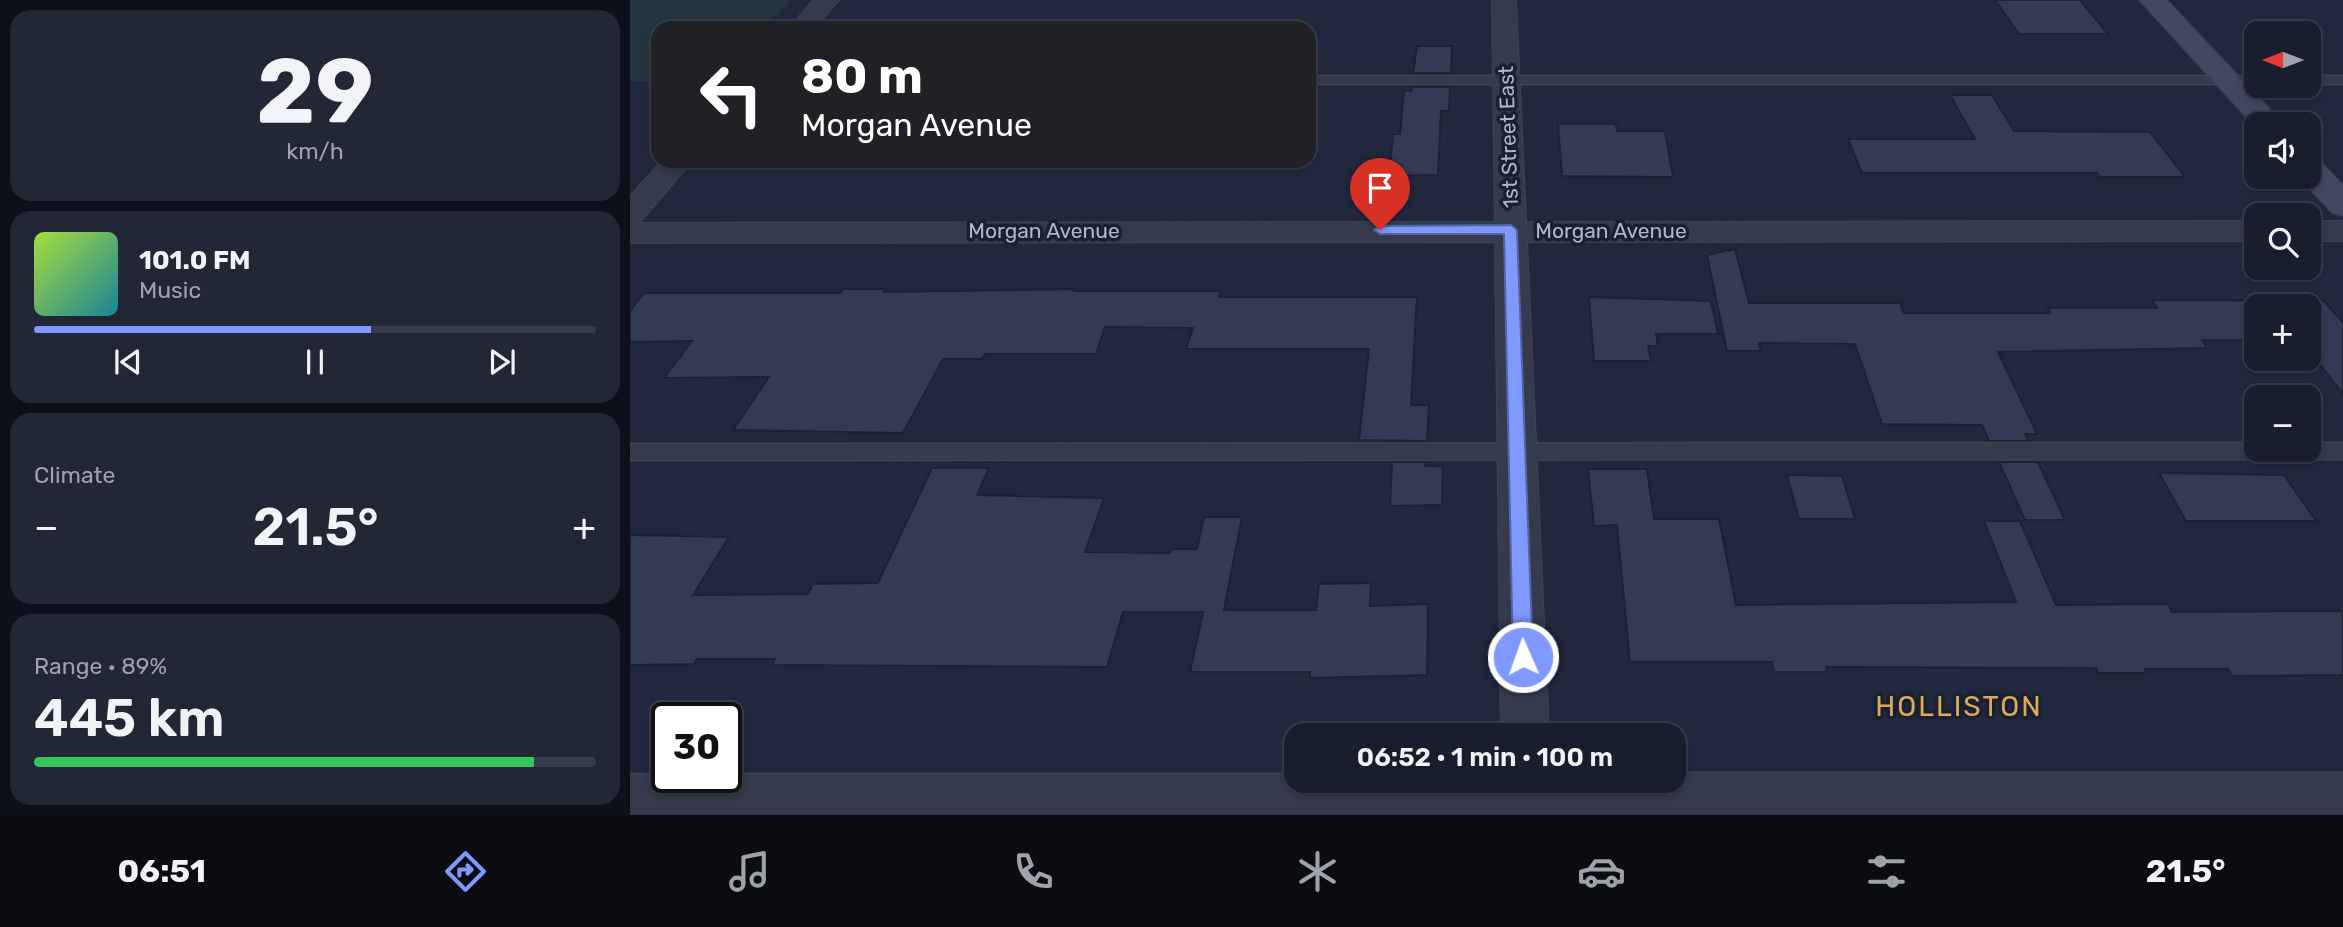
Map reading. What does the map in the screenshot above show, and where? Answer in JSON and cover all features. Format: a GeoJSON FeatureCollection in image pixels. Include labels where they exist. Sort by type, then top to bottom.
{"type":"FeatureCollection","features":[{"type":"Feature","properties":{"kind":"main road"},"geometry":{"type":"LineString","coordinates":[[2152,0],[2258,112]]}},
{"type":"Feature","properties":{"kind":"main road"},"geometry":{"type":"LineString","coordinates":[[2321,181],[2343,205]]}},
{"type":"Feature","properties":{"kind":"street"},"geometry":{"type":"LineString","coordinates":[[808,21],[827,0]]}},
{"type":"Feature","properties":{"kind":"street","name":"1st Street East"},"geometry":{"type":"LineString","coordinates":[[1503,0],[1525,723]]}},
{"type":"Feature","properties":{"kind":"street"},"geometry":{"type":"LineString","coordinates":[[630,214],[672,168]]}},
{"type":"Feature","properties":{"kind":"street","name":"Morgan Avenue"},"geometry":{"type":"LineString","coordinates":[[630,233],[2244,231]]}},
{"type":"Feature","properties":{"kind":"street"},"geometry":{"type":"LineString","coordinates":[[2321,232],[2343,231]]}},
{"type":"Feature","properties":{"kind":"street"},"geometry":{"type":"LineString","coordinates":[[630,800],[2343,799]]}},
{"type":"Feature","properties":{"kind":"lane"},"geometry":{"type":"LineString","coordinates":[[1316,80],[2244,80]]}},
{"type":"Feature","properties":{"kind":"lane"},"geometry":{"type":"LineString","coordinates":[[2321,80],[2343,80]]}},
{"type":"Feature","properties":{"kind":"lane"},"geometry":{"type":"LineString","coordinates":[[630,452],[2343,452]]}},
{"type":"Feature","properties":{"kind":"shaded area"},"geometry":{"type":"Polygon","coordinates":[[[630,0],[791,0],[770,21],[651,21],[651,81],[630,81],[630,0]]]}},
{"type":"Feature","properties":{"kind":"building"},"geometry":{"type":"Polygon","coordinates":[[[1995,0],[2080,0],[2108,34],[2019,34],[1995,0]]]}},
{"type":"Feature","properties":{"kind":"building"},"geometry":{"type":"Polygon","coordinates":[[[1417,46],[1452,46],[1451,73],[1413,73],[1417,46]]]}},
{"type":"Feature","properties":{"kind":"building"},"geometry":{"type":"Polygon","coordinates":[[[1412,87],[1450,87],[1449,111],[1441,111],[1438,175],[1389,176],[1393,134],[1400,134],[1404,91],[1411,91],[1412,87]]]}},
{"type":"Feature","properties":{"kind":"building"},"geometry":{"type":"Polygon","coordinates":[[[1950,95],[1992,95],[2014,131],[2150,132],[2185,177],[2100,177],[2097,173],[1862,173],[1848,139],[1975,139],[1950,95]]]}},
{"type":"Feature","properties":{"kind":"building"},"geometry":{"type":"Polygon","coordinates":[[[1558,124],[1616,124],[1617,131],[1665,131],[1673,177],[1562,176],[1558,124]]]}},
{"type":"Feature","properties":{"kind":"building"},"geometry":{"type":"Polygon","coordinates":[[[1735,249],[1749,303],[1900,303],[1904,313],[2050,313],[2047,308],[2157,308],[2152,300],[2244,301],[2244,340],[2202,340],[2207,348],[1998,352],[2037,434],[2025,434],[2028,441],[1989,441],[1982,425],[1882,424],[1855,344],[1759,343],[1761,351],[1727,351],[1707,255],[1735,249]]]}},
{"type":"Feature","properties":{"kind":"building"},"geometry":{"type":"Polygon","coordinates":[[[843,289],[886,289],[884,292],[1075,289],[1074,291],[1220,291],[1219,297],[1417,297],[1411,405],[1429,405],[1427,441],[1359,440],[1369,349],[1186,349],[1193,328],[1105,327],[1096,354],[985,354],[982,359],[943,359],[903,433],[733,430],[769,377],[664,378],[692,341],[630,342],[630,311],[644,293],[840,293],[843,289]]]}},
{"type":"Feature","properties":{"kind":"building"},"geometry":{"type":"Polygon","coordinates":[[[1589,297],[1711,301],[1718,334],[1656,334],[1658,346],[1648,346],[1651,361],[1594,361],[1589,297]]]}},
{"type":"Feature","properties":{"kind":"building"},"geometry":{"type":"Polygon","coordinates":[[[2321,301],[2324,301],[2343,323],[2343,394],[2321,366],[2321,301]]]}},
{"type":"Feature","properties":{"kind":"building"},"geometry":{"type":"Polygon","coordinates":[[[1392,462],[1426,462],[1425,466],[1443,466],[1442,505],[1390,506],[1392,462]]]}},
{"type":"Feature","properties":{"kind":"building"},"geometry":{"type":"Polygon","coordinates":[[[1999,462],[2038,462],[2065,520],[2025,520],[1999,462]]]}},
{"type":"Feature","properties":{"kind":"building"},"geometry":{"type":"Polygon","coordinates":[[[932,468],[989,468],[977,495],[1104,498],[1085,552],[1170,553],[1171,549],[1197,549],[1204,517],[1242,517],[1224,610],[1316,610],[1319,584],[1371,583],[1370,606],[1428,604],[1427,675],[1310,678],[1310,672],[1190,672],[1203,612],[1123,612],[1107,667],[772,665],[775,659],[697,659],[694,664],[630,665],[630,535],[729,537],[693,595],[808,594],[813,584],[878,583],[932,468]]]}},
{"type":"Feature","properties":{"kind":"building"},"geometry":{"type":"Polygon","coordinates":[[[1588,469],[1647,469],[1654,519],[1719,519],[1736,605],[2016,602],[1984,521],[2020,521],[2056,605],[2168,604],[2172,612],[2343,611],[2343,675],[2232,676],[2228,669],[2145,669],[2147,673],[2098,673],[2096,668],[1826,667],[1827,672],[1774,672],[1772,662],[1630,662],[1617,525],[1594,526],[1588,469]]]}},
{"type":"Feature","properties":{"kind":"building"},"geometry":{"type":"Polygon","coordinates":[[[2159,473],[2284,475],[2316,521],[2186,521],[2159,473]]]}},
{"type":"Feature","properties":{"kind":"building"},"geometry":{"type":"Polygon","coordinates":[[[1787,475],[1842,476],[1855,519],[1799,519],[1787,475]]]}},
{"type":"Feature","properties":{"kind":"district","name":"HOLLISTON"},"geometry":{"type":"Point","coordinates":[1959,706]}},
{"type":"Feature","properties":{"kind":"route"},"geometry":{"type":"LineString","coordinates":[[1380,230],[1511,230],[1523,657]]}}]}
